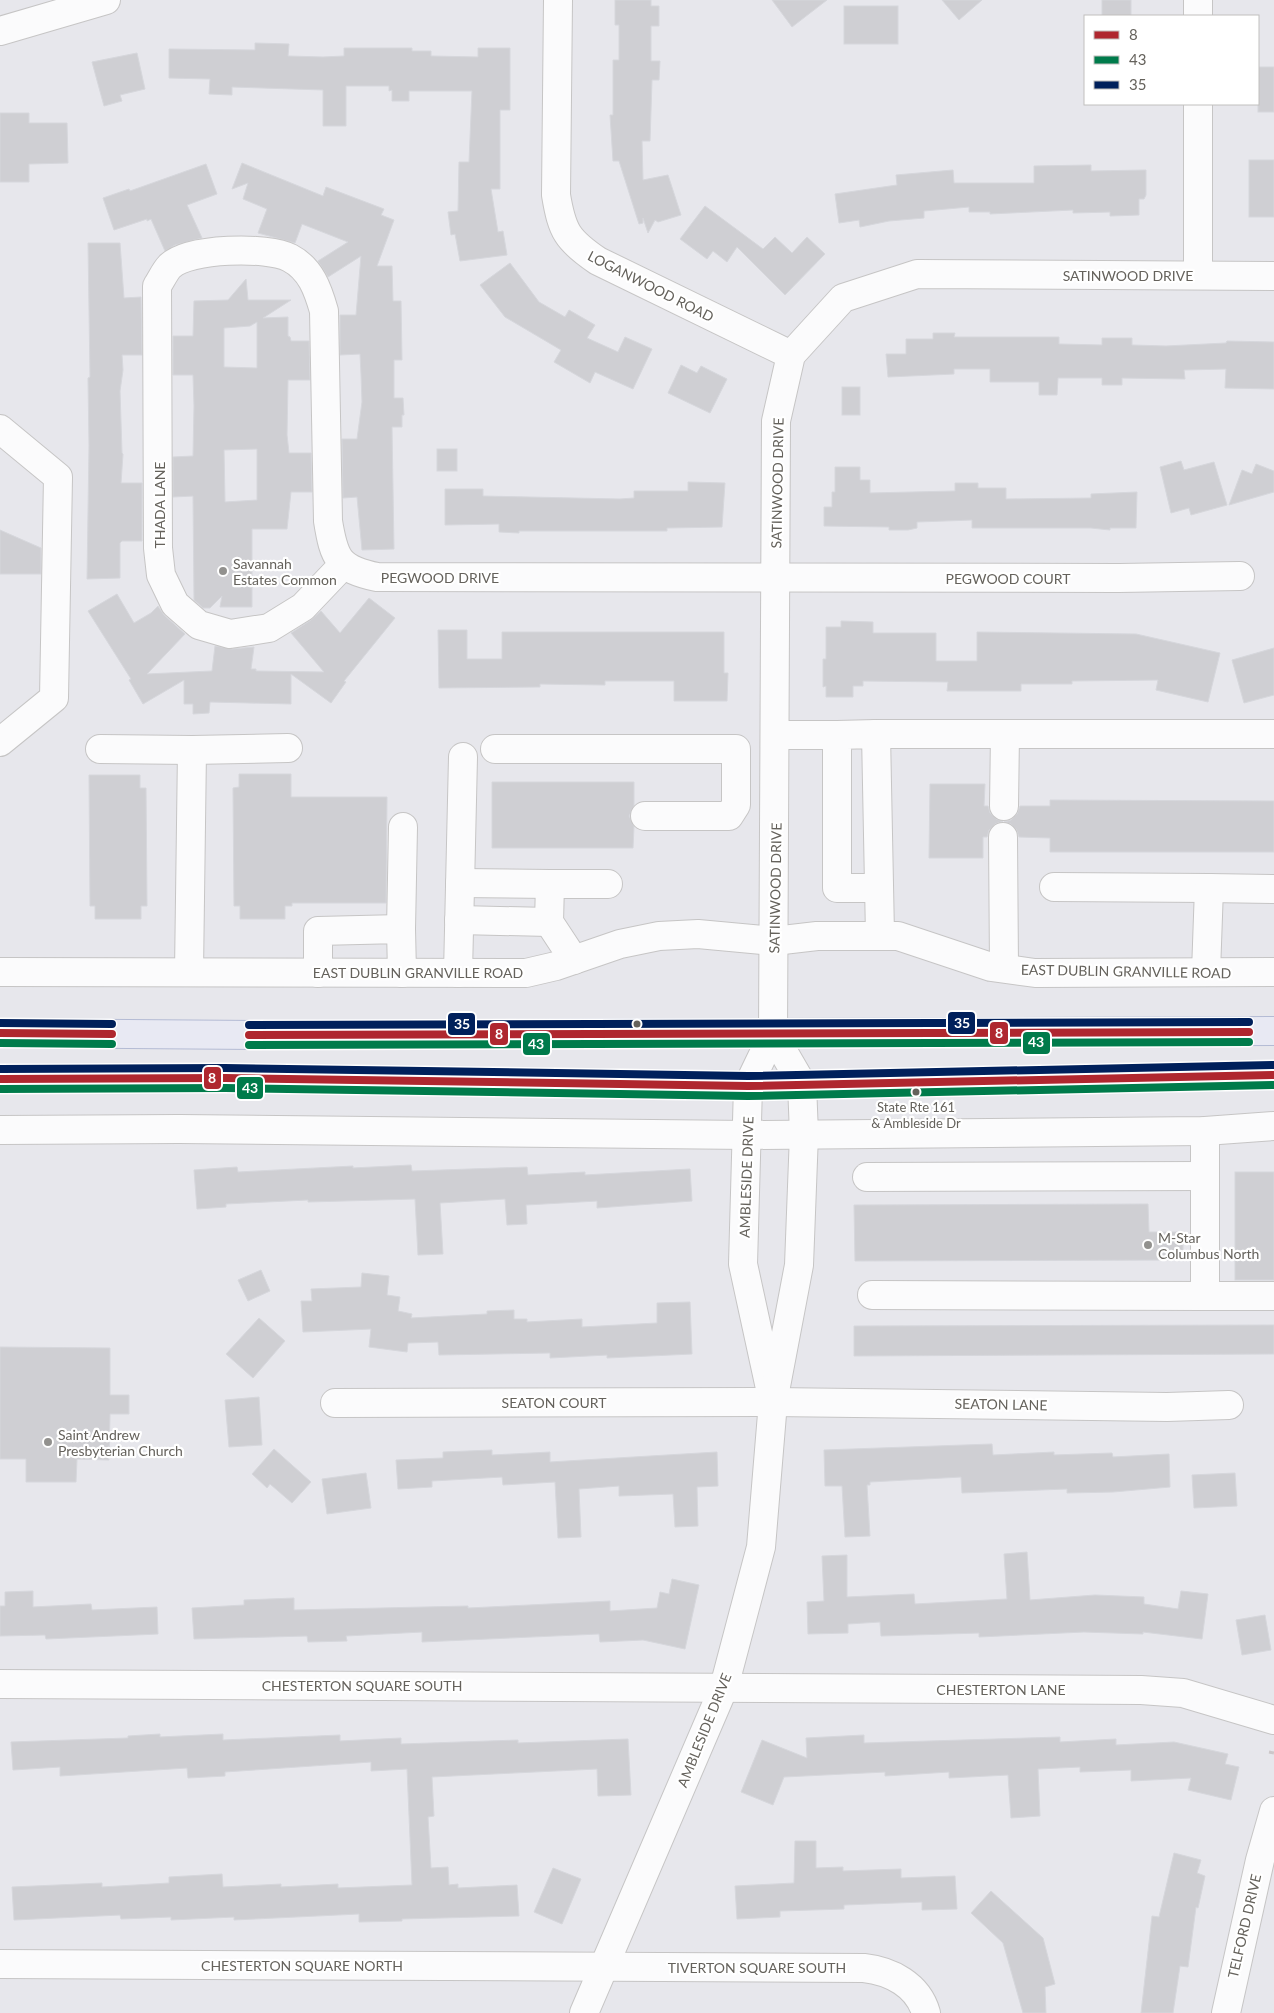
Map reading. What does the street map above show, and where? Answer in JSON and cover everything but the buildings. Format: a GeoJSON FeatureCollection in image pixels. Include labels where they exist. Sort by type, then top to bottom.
{"type":"FeatureCollection","features":[{"type":"Feature","properties":{"kind":"main road"},"geometry":{"type":"LineString","coordinates":[[0,1033],[774,1034],[1274,1031]]}},
{"type":"Feature","properties":{"kind":"main road"},"geometry":{"type":"LineString","coordinates":[[0,1079],[225,1078],[748,1086],[1274,1075]]}},
{"type":"Feature","properties":{"kind":"street"},"geometry":{"type":"LineString","coordinates":[[0,31],[106,0]]}},
{"type":"Feature","properties":{"kind":"street","name":"LOGANWOOD ROAD"},"geometry":{"type":"LineString","coordinates":[[558,0],[556,194],[560,222],[575,245],[598,261],[791,355]]}},
{"type":"Feature","properties":{"kind":"street"},"geometry":{"type":"LineString","coordinates":[[1198,0],[1198,15]]}},
{"type":"Feature","properties":{"kind":"street"},"geometry":{"type":"LineString","coordinates":[[1198,105],[1198,275]]}},
{"type":"Feature","properties":{"kind":"street","name":"THADA LANE"},"geometry":{"type":"LineString","coordinates":[[258,251],[290,258],[314,280],[324,311],[328,521],[333,550],[343,565],[303,607],[269,628],[230,634],[200,625],[175,604],[161,575],[158,548],[157,286],[170,266],[191,255],[258,251]]}},
{"type":"Feature","properties":{"kind":"street","name":"SATINWOOD DRIVE"},"geometry":{"type":"LineString","coordinates":[[774,1034],[776,421],[791,355],[843,298],[917,274],[1274,276]]}},
{"type":"Feature","properties":{"kind":"street"},"geometry":{"type":"LineString","coordinates":[[0,430],[58,477],[54,698],[0,742]]}},
{"type":"Feature","properties":{"kind":"street","name":"PEGWOOD DRIVE"},"geometry":{"type":"LineString","coordinates":[[343,565],[358,573],[377,577],[775,578]]}},
{"type":"Feature","properties":{"kind":"street","name":"PEGWOOD COURT"},"geometry":{"type":"LineString","coordinates":[[775,578],[1240,576]]}},
{"type":"Feature","properties":{"kind":"street"},"geometry":{"type":"LineString","coordinates":[[775,734],[1274,734]]}},
{"type":"Feature","properties":{"kind":"street"},"geometry":{"type":"LineString","coordinates":[[876,734],[880,935]]}},
{"type":"Feature","properties":{"kind":"street"},"geometry":{"type":"LineString","coordinates":[[1004,806],[1005,734]]}},
{"type":"Feature","properties":{"kind":"street"},"geometry":{"type":"LineString","coordinates":[[837,735],[837,888],[879,888]]}},
{"type":"Feature","properties":{"kind":"street"},"geometry":{"type":"LineString","coordinates":[[100,749],[288,748]]}},
{"type":"Feature","properties":{"kind":"street"},"geometry":{"type":"LineString","coordinates":[[495,749],[736,749],[736,805],[728,816],[645,816]]}},
{"type":"Feature","properties":{"kind":"street"},"geometry":{"type":"LineString","coordinates":[[189,972],[192,750]]}},
{"type":"Feature","properties":{"kind":"street"},"geometry":{"type":"LineString","coordinates":[[458,973],[463,757]]}},
{"type":"Feature","properties":{"kind":"street"},"geometry":{"type":"LineString","coordinates":[[402,973],[403,827]]}},
{"type":"Feature","properties":{"kind":"street"},"geometry":{"type":"LineString","coordinates":[[1003,837],[1004,968]]}},
{"type":"Feature","properties":{"kind":"street"},"geometry":{"type":"LineString","coordinates":[[460,883],[608,884]]}},
{"type":"Feature","properties":{"kind":"street"},"geometry":{"type":"LineString","coordinates":[[550,884],[549,922],[574,960]]}},
{"type":"Feature","properties":{"kind":"street"},"geometry":{"type":"LineString","coordinates":[[1054,887],[1274,889]]}},
{"type":"Feature","properties":{"kind":"street"},"geometry":{"type":"LineString","coordinates":[[1206,972],[1210,888]]}},
{"type":"Feature","properties":{"kind":"street"},"geometry":{"type":"LineString","coordinates":[[460,920],[549,922]]}},
{"type":"Feature","properties":{"kind":"street"},"geometry":{"type":"LineString","coordinates":[[318,973],[318,931],[401,929]]}},
{"type":"Feature","properties":{"kind":"street","name":"EAST DUBLIN GRANVILLE ROAD"},"geometry":{"type":"LineString","coordinates":[[0,972],[526,973],[574,960],[620,944],[659,936],[698,934],[774,941],[817,936],[898,936],[991,967],[1035,973],[1274,972]]}},
{"type":"Feature","properties":{"kind":"street","name":"AMBLESIDE DRIVE"},"geometry":{"type":"LineString","coordinates":[[584,2013],[724,1687],[761,1547],[773,1402],[799,1265],[804,1134],[802,1084],[774,1034]]}},
{"type":"Feature","properties":{"kind":"street","name":"AMBLESIDE DRIVE"},"geometry":{"type":"LineString","coordinates":[[773,1402],[743,1264],[748,1086],[774,1034]]}},
{"type":"Feature","properties":{"kind":"street"},"geometry":{"type":"LineString","coordinates":[[0,1130],[179,1128],[748,1135],[1205,1131],[1274,1126]]}},
{"type":"Feature","properties":{"kind":"street"},"geometry":{"type":"LineString","coordinates":[[1205,1131],[1205,1296]]}},
{"type":"Feature","properties":{"kind":"street"},"geometry":{"type":"LineString","coordinates":[[867,1177],[1205,1176]]}},
{"type":"Feature","properties":{"kind":"street"},"geometry":{"type":"LineString","coordinates":[[872,1295],[1274,1296]]}},
{"type":"Feature","properties":{"kind":"street","name":"SEATON COURT"},"geometry":{"type":"LineString","coordinates":[[335,1403],[773,1402]]}},
{"type":"Feature","properties":{"kind":"street","name":"SEATON LANE"},"geometry":{"type":"LineString","coordinates":[[773,1402],[1167,1407],[1229,1405]]}},
{"type":"Feature","properties":{"kind":"street","name":"CHESTERTON SQUARE SOUTH"},"geometry":{"type":"LineString","coordinates":[[0,1684],[724,1687]]}},
{"type":"Feature","properties":{"kind":"street","name":"CHESTERTON LANE"},"geometry":{"type":"LineString","coordinates":[[724,1687],[1141,1690],[1183,1693],[1274,1720]]}},
{"type":"Feature","properties":{"kind":"street","name":"TELFORD DRIVE"},"geometry":{"type":"LineString","coordinates":[[1226,2013],[1260,1860],[1274,1811]]}},
{"type":"Feature","properties":{"kind":"street","name":"CHESTERTON SQUARE NORTH"},"geometry":{"type":"LineString","coordinates":[[0,1964],[604,1967]]}},
{"type":"Feature","properties":{"kind":"street","name":"TIVERTON SQUARE SOUTH"},"geometry":{"type":"LineString","coordinates":[[604,1967],[864,1968],[883,1970],[906,1983],[925,2007],[926,2013]]}},
{"type":"Feature","properties":{"kind":"path"},"geometry":{"type":"LineString","coordinates":[[1269,1752],[1274,1753]]}},
{"type":"Feature","properties":{"kind":"transit line","name":"35"},"geometry":{"type":"LineString","coordinates":[[249,1025],[1249,1022]]}},
{"type":"Feature","properties":{"kind":"transit line","name":"35"},"geometry":{"type":"LineString","coordinates":[[0,1023],[112,1024]]}},
{"type":"Feature","properties":{"kind":"transit line","name":"8"},"geometry":{"type":"LineString","coordinates":[[249,1035],[1249,1032]]}},
{"type":"Feature","properties":{"kind":"transit line","name":"8"},"geometry":{"type":"LineString","coordinates":[[0,1033],[112,1034]]}},
{"type":"Feature","properties":{"kind":"transit line","name":"43"},"geometry":{"type":"LineString","coordinates":[[249,1045],[1249,1042]]}},
{"type":"Feature","properties":{"kind":"transit line","name":"43"},"geometry":{"type":"LineString","coordinates":[[0,1043],[112,1044]]}},
{"type":"Feature","properties":{"kind":"transit line","name":"35"},"geometry":{"type":"LineString","coordinates":[[0,1069],[225,1068],[748,1076],[1274,1065]]}},
{"type":"Feature","properties":{"kind":"transit line","name":"8"},"geometry":{"type":"LineString","coordinates":[[0,1079],[225,1078],[748,1086],[1274,1075]]}},
{"type":"Feature","properties":{"kind":"transit line","name":"43"},"geometry":{"type":"LineString","coordinates":[[0,1089],[225,1088],[748,1096],[1274,1085]]}},
{"type":"Feature","properties":{"kind":"place","name":"Savannah Estates Common"},"geometry":{"type":"Point","coordinates":[223,571]}},
{"type":"Feature","properties":{"kind":"place","name":"State Rte 161 & Ambleside Dr"},"geometry":{"type":"Point","coordinates":[916,1092]}},
{"type":"Feature","properties":{"kind":"place","name":"M-Star Columbus North"},"geometry":{"type":"Point","coordinates":[1148,1245]}},
{"type":"Feature","properties":{"kind":"place","name":"Saint Andrew Presbyterian Church"},"geometry":{"type":"Point","coordinates":[48,1442]}}]}
